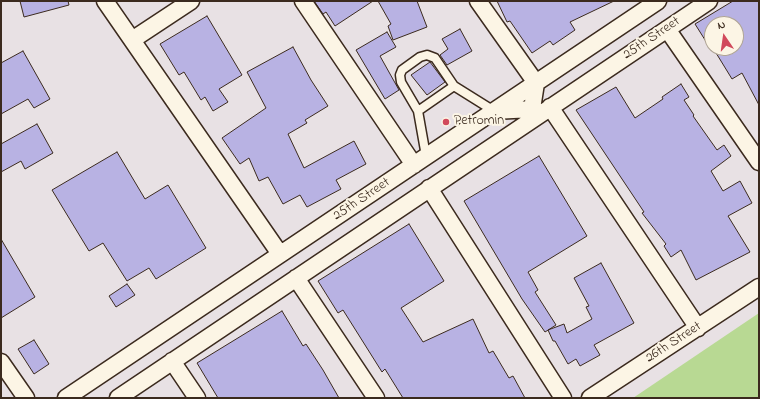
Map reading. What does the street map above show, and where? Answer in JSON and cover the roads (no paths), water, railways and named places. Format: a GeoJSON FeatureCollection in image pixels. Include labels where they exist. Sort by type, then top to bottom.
{"type":"FeatureCollection","features":[{"type":"Feature","properties":{"kind":"street"},"geometry":{"type":"LineString","coordinates":[[105,1],[280,254]]}},
{"type":"Feature","properties":{"kind":"street"},"geometry":{"type":"LineString","coordinates":[[132,40],[191,1]]}},
{"type":"Feature","properties":{"kind":"street"},"geometry":{"type":"LineString","coordinates":[[303,1],[420,161]]}},
{"type":"Feature","properties":{"kind":"street"},"geometry":{"type":"LineString","coordinates":[[478,1],[536,83]]}},
{"type":"Feature","properties":{"kind":"street","name":"25th Street"},"geometry":{"type":"LineString","coordinates":[[118,398],[172,360],[709,1]]}},
{"type":"Feature","properties":{"kind":"street","name":"25th Street"},"geometry":{"type":"LineString","coordinates":[[66,398],[536,83],[653,2]]}},
{"type":"Feature","properties":{"kind":"street"},"geometry":{"type":"LineString","coordinates":[[667,29],[759,162]]}},
{"type":"Feature","properties":{"kind":"street"},"geometry":{"type":"LineString","coordinates":[[550,107],[698,328]]}},
{"type":"Feature","properties":{"kind":"street"},"geometry":{"type":"LineString","coordinates":[[429,188],[563,398]]}},
{"type":"Feature","properties":{"kind":"street"},"geometry":{"type":"LineString","coordinates":[[296,278],[376,398]]}},
{"type":"Feature","properties":{"kind":"street","name":"26th Street"},"geometry":{"type":"LineString","coordinates":[[590,398],[759,287]]}},
{"type":"Feature","properties":{"kind":"street"},"geometry":{"type":"LineString","coordinates":[[172,360],[197,398]]}},
{"type":"Feature","properties":{"kind":"street"},"geometry":{"type":"LineString","coordinates":[[1,362],[26,398]]}},
{"type":"Feature","properties":{"kind":"lane"},"geometry":{"type":"LineString","coordinates":[[420,161],[418,111],[401,82],[400,75],[402,70],[427,55],[435,58],[454,86],[494,111]]}},
{"type":"Feature","properties":{"kind":"lane"},"geometry":{"type":"LineString","coordinates":[[418,111],[454,86]]}},
{"type":"Feature","properties":{"kind":"place","name":"Petromin"},"geometry":{"type":"Point","coordinates":[446,122]}}]}
